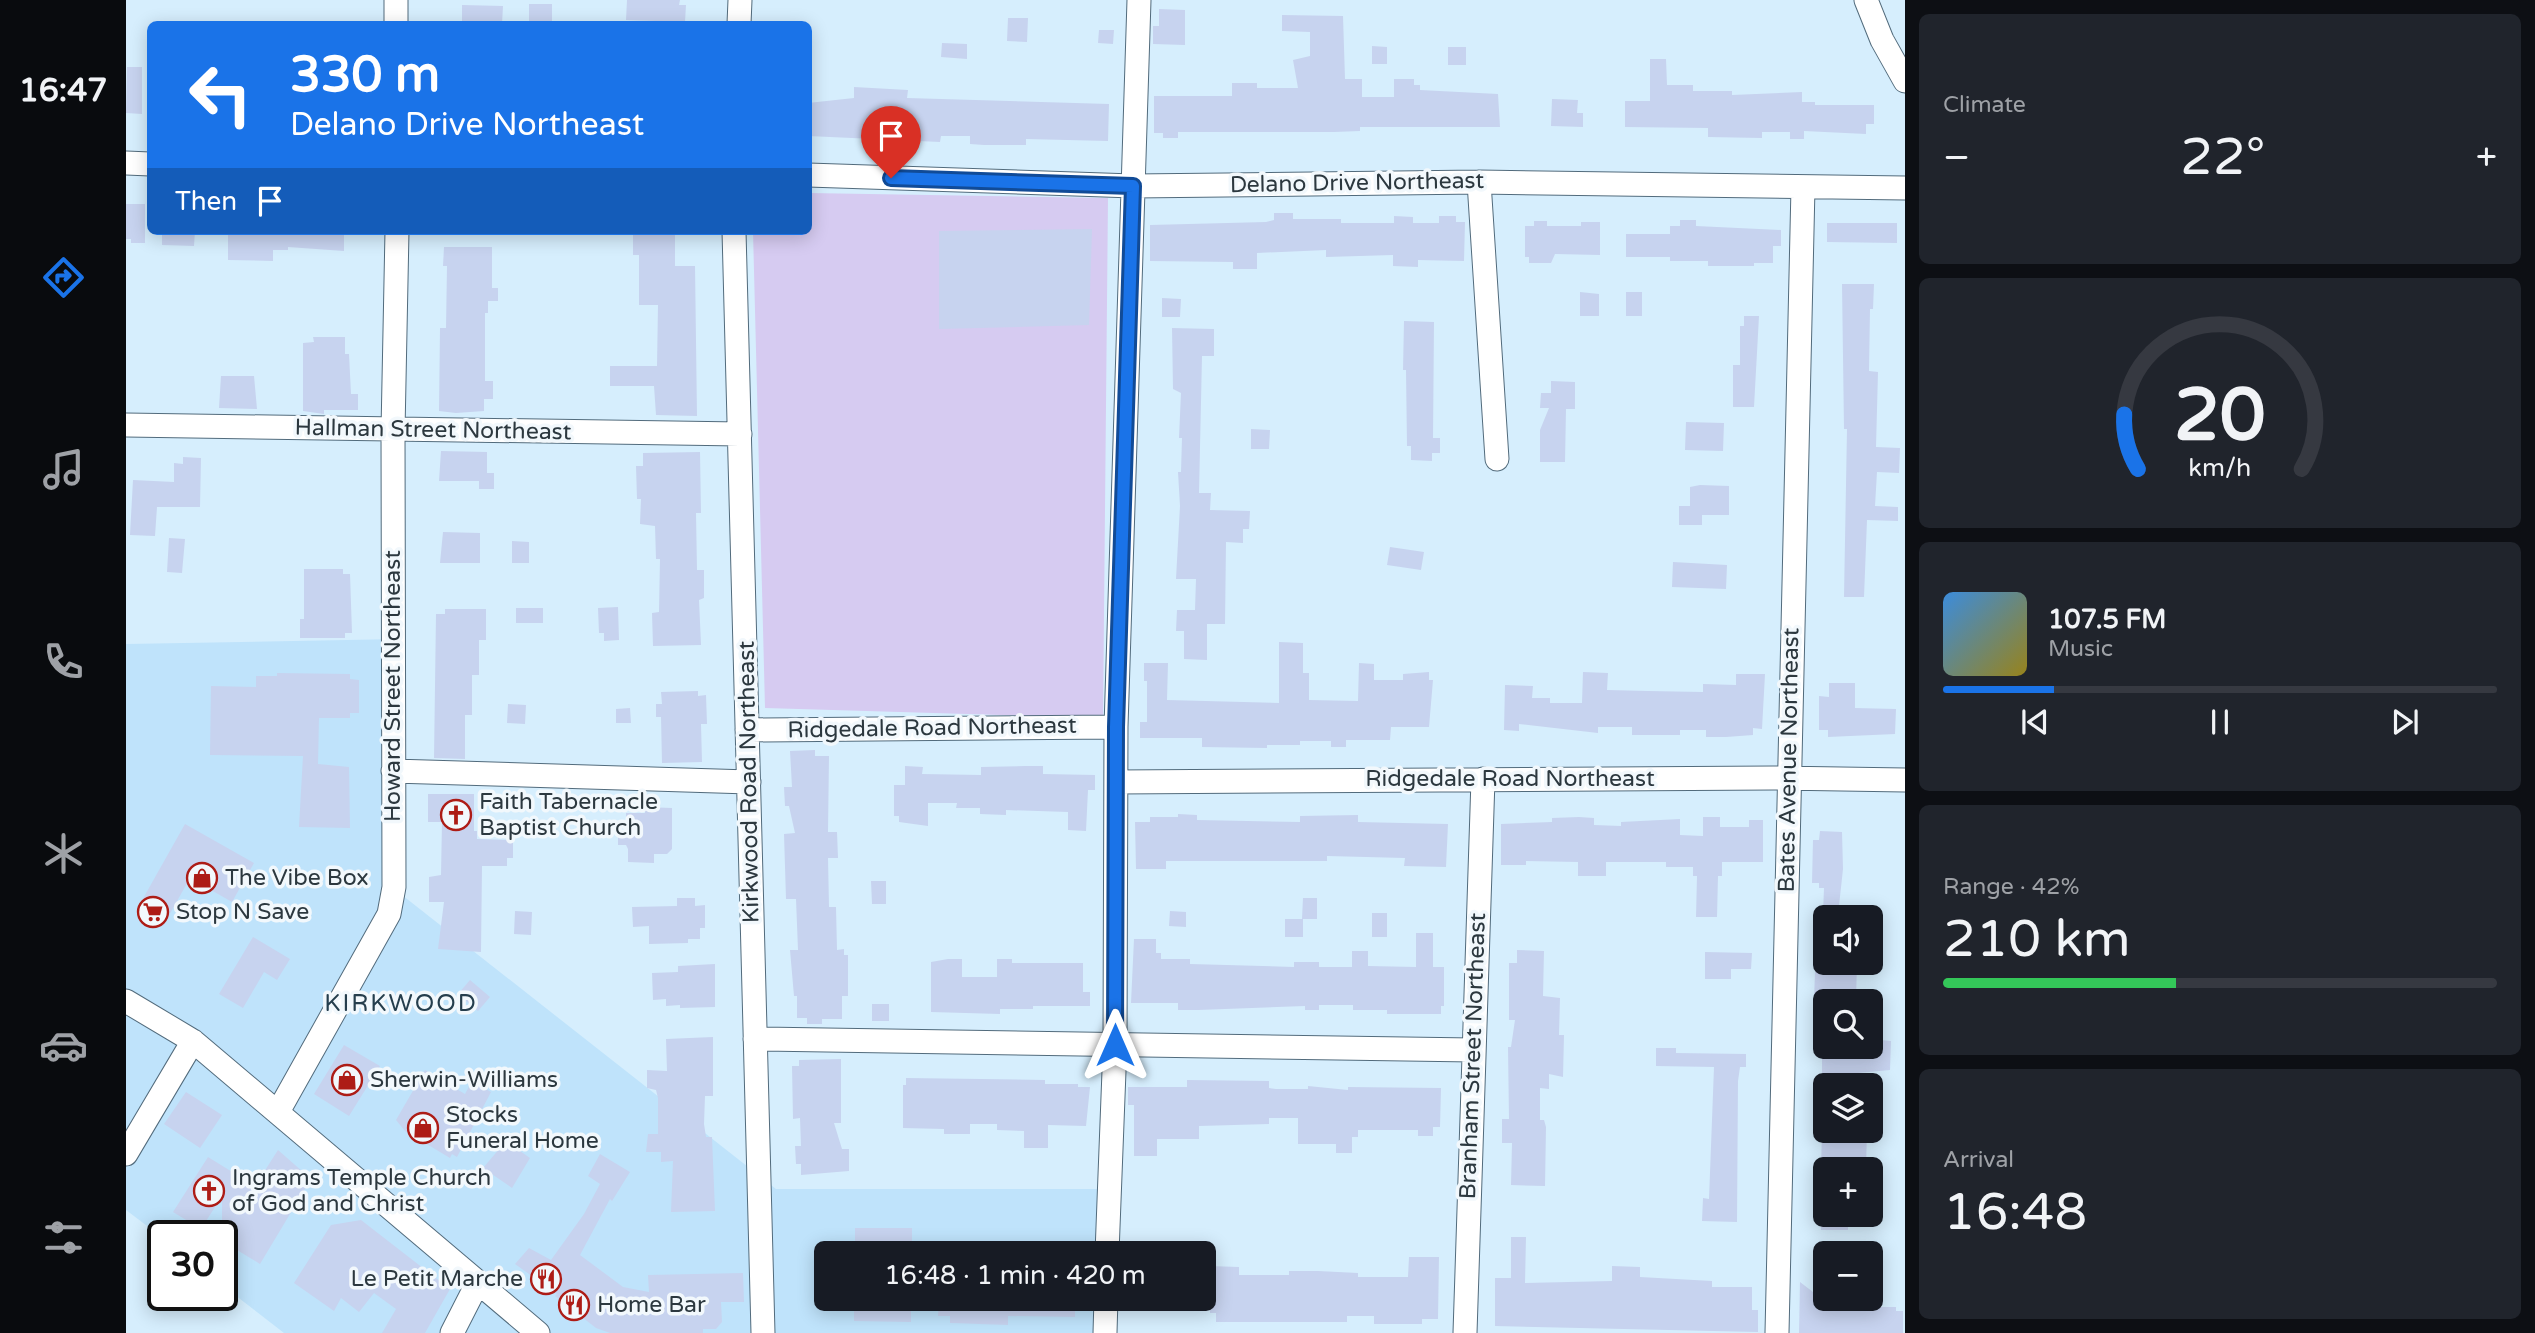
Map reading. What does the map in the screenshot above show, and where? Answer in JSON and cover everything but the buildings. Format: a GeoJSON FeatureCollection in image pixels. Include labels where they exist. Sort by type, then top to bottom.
{"type":"FeatureCollection","features":[{"type":"Feature","properties":{"kind":"street"},"geometry":{"type":"LineString","coordinates":[[396,0],[396,21]]}},
{"type":"Feature","properties":{"kind":"street"},"geometry":{"type":"LineString","coordinates":[[739,21],[740,0]]}},
{"type":"Feature","properties":{"kind":"street"},"geometry":{"type":"LineString","coordinates":[[1107,1241],[1115,1045],[1116,727],[1139,0]]}},
{"type":"Feature","properties":{"kind":"street"},"geometry":{"type":"LineString","coordinates":[[1866,0],[1882,40],[1905,80]]}},
{"type":"Feature","properties":{"kind":"street"},"geometry":{"type":"LineString","coordinates":[[126,163],[147,164]]}},
{"type":"Feature","properties":{"kind":"street","name":"Delano Drive Northeast"},"geometry":{"type":"LineString","coordinates":[[812,175],[1133,186],[1479,182],[1905,188]]}},
{"type":"Feature","properties":{"kind":"street"},"geometry":{"type":"LineString","coordinates":[[1479,182],[1497,458]]}},
{"type":"Feature","properties":{"kind":"street","name":"Bates Avenue Northeast"},"geometry":{"type":"LineString","coordinates":[[1777,1333],[1803,187]]}},
{"type":"Feature","properties":{"kind":"street","name":"Howard Street Northeast"},"geometry":{"type":"LineString","coordinates":[[278,1112],[389,914],[394,887],[393,431],[397,235]]}},
{"type":"Feature","properties":{"kind":"street","name":"Kirkwood Road Northeast"},"geometry":{"type":"LineString","coordinates":[[734,235],[763,1333]]}},
{"type":"Feature","properties":{"kind":"street","name":"Hallman Street Northeast"},"geometry":{"type":"LineString","coordinates":[[126,425],[740,434]]}},
{"type":"Feature","properties":{"kind":"street","name":"Ridgedale Road Northeast"},"geometry":{"type":"LineString","coordinates":[[747,730],[1116,727]]}},
{"type":"Feature","properties":{"kind":"street"},"geometry":{"type":"LineString","coordinates":[[393,771],[749,782]]}},
{"type":"Feature","properties":{"kind":"street","name":"Ridgedale Road Northeast"},"geometry":{"type":"LineString","coordinates":[[1116,782],[1788,778],[1905,780]]}},
{"type":"Feature","properties":{"kind":"street","name":"Branham Street Northeast"},"geometry":{"type":"LineString","coordinates":[[1465,1333],[1483,779]]}},
{"type":"Feature","properties":{"kind":"street"},"geometry":{"type":"LineString","coordinates":[[126,1001],[193,1041],[533,1331]]}},
{"type":"Feature","properties":{"kind":"street"},"geometry":{"type":"LineString","coordinates":[[755,1039],[1473,1050]]}},
{"type":"Feature","properties":{"kind":"street"},"geometry":{"type":"LineString","coordinates":[[126,1154],[193,1041]]}},
{"type":"Feature","properties":{"kind":"street"},"geometry":{"type":"LineString","coordinates":[[452,1333],[478,1282]]}},
{"type":"Feature","properties":{"kind":"street"},"geometry":{"type":"LineString","coordinates":[[1105,1333],[1106,1311]]}},
{"type":"Feature","properties":{"kind":"shaded area"},"geometry":{"type":"Polygon","coordinates":[[[812,193],[1108,198],[1103,718],[765,708],[753,235],[812,235],[812,193]]]}},
{"type":"Feature","properties":{"kind":"shaded area"},"geometry":{"type":"Polygon","coordinates":[[[400,639],[402,895],[776,1189],[1115,1189],[1113,1241],[814,1241],[814,1311],[1111,1311],[1110,1333],[284,1333],[238,1297],[238,1220],[147,1220],[147,1226],[126,1210],[126,644],[400,639]]]}},
{"type":"Feature","properties":{"kind":"place","name":"Faith Tabernacle Baptist Church"},"geometry":{"type":"Point","coordinates":[456,815]}},
{"type":"Feature","properties":{"kind":"place","name":"The Vibe Box"},"geometry":{"type":"Point","coordinates":[202,878]}},
{"type":"Feature","properties":{"kind":"place","name":"Stop N Save"},"geometry":{"type":"Point","coordinates":[153,912]}},
{"type":"Feature","properties":{"kind":"place","name":"Sherwin-Williams"},"geometry":{"type":"Point","coordinates":[347,1080]}},
{"type":"Feature","properties":{"kind":"place","name":"Stocks Funeral Home"},"geometry":{"type":"Point","coordinates":[423,1128]}},
{"type":"Feature","properties":{"kind":"place","name":"Ingrams Temple Church of God and Christ"},"geometry":{"type":"Point","coordinates":[209,1191]}},
{"type":"Feature","properties":{"kind":"place","name":"Le Petit Marche"},"geometry":{"type":"Point","coordinates":[546,1279]}},
{"type":"Feature","properties":{"kind":"place","name":"Home Bar"},"geometry":{"type":"Point","coordinates":[574,1305]}},
{"type":"Feature","properties":{"kind":"district","name":"KIRKWOOD"},"geometry":{"type":"Point","coordinates":[401,1003]}},
{"type":"Feature","properties":{"kind":"route"},"geometry":{"type":"LineString","coordinates":[[891,178],[1133,186],[1116,727],[1115,1045]]}}]}
